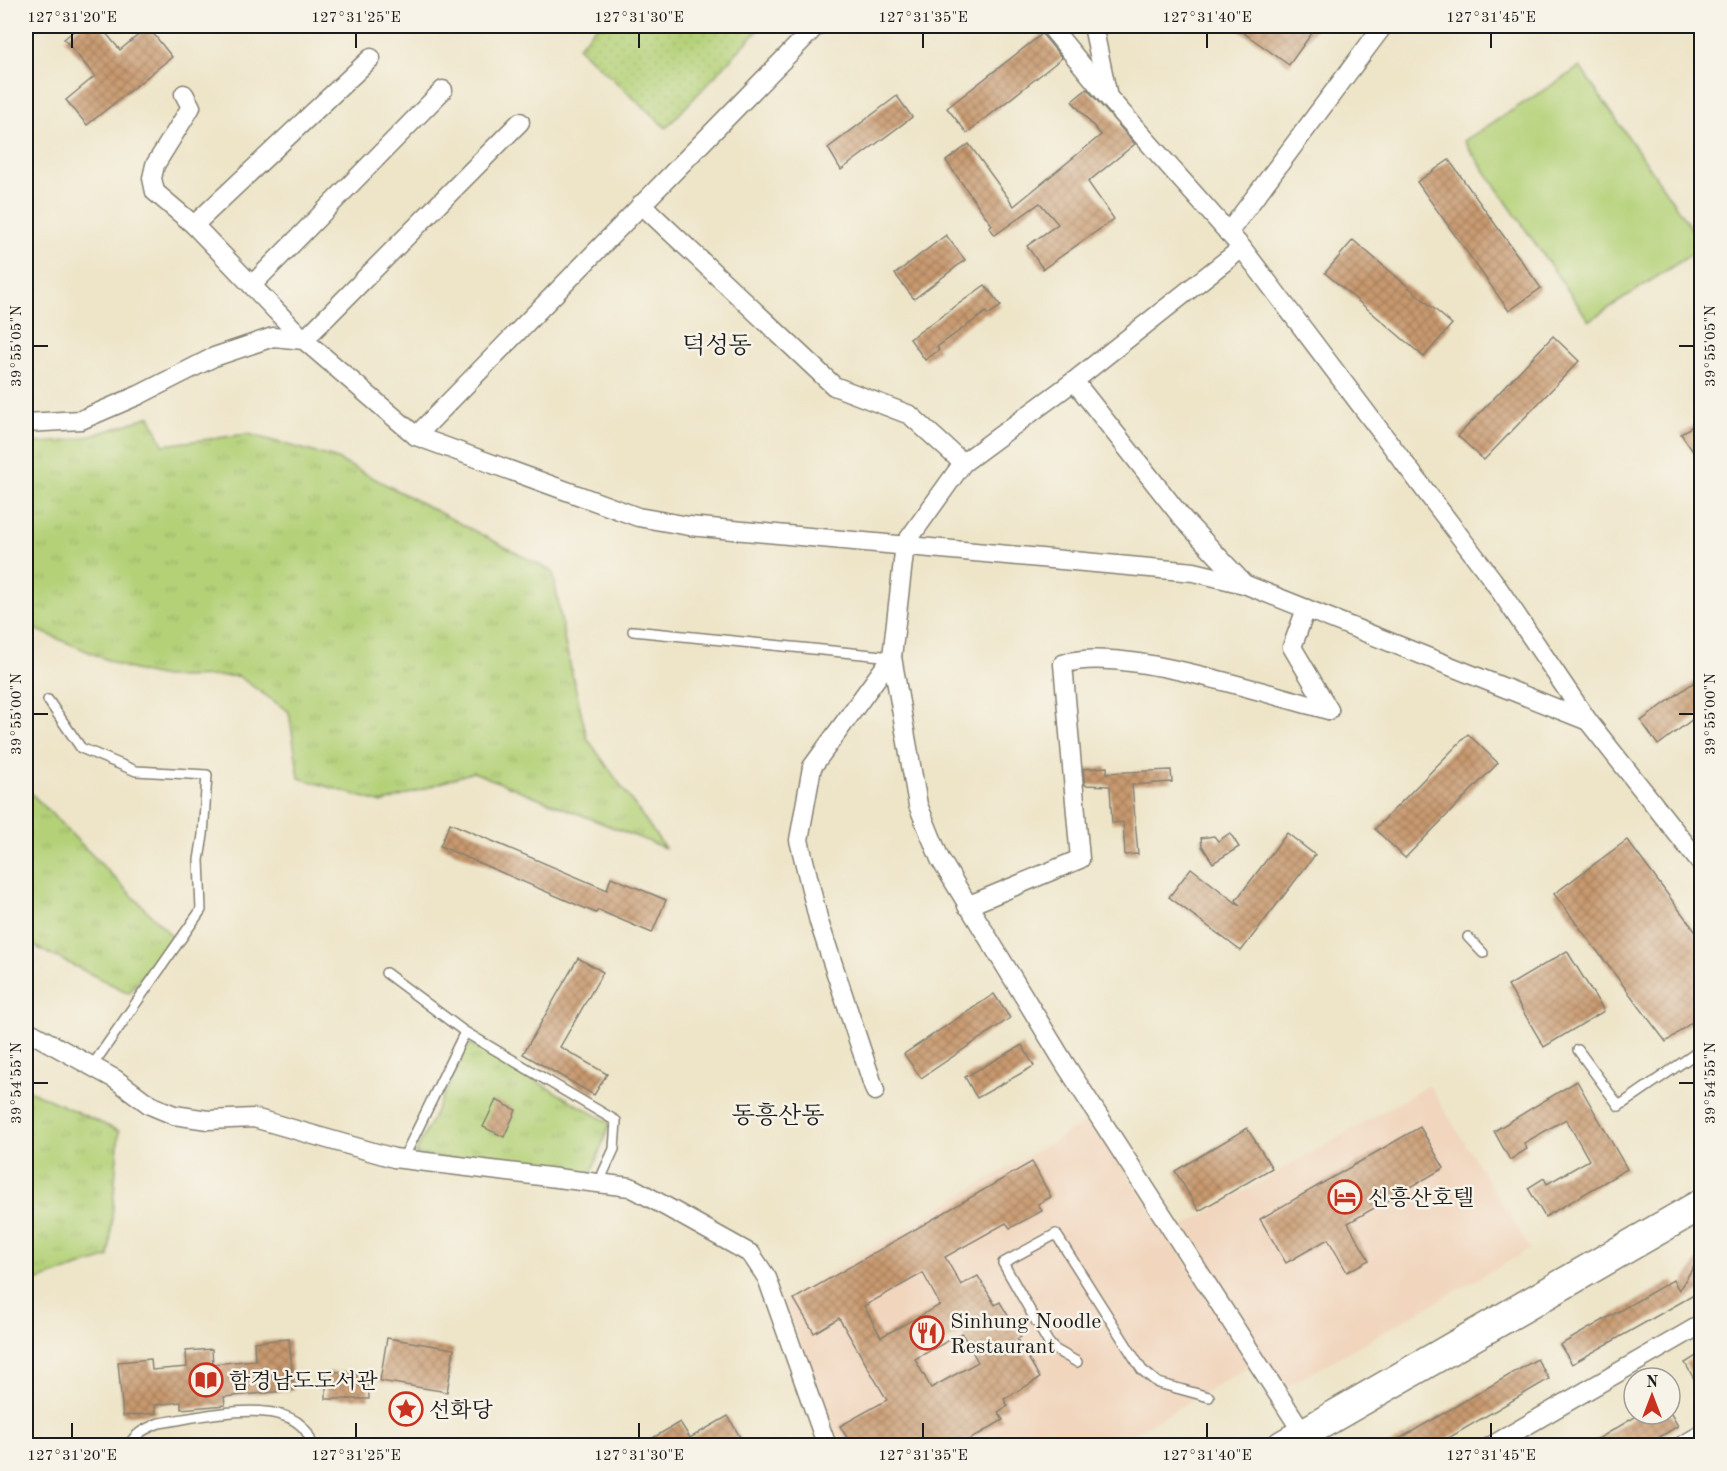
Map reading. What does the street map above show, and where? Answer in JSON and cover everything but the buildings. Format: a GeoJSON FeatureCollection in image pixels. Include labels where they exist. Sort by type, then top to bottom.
{"type":"FeatureCollection","features":[{"type":"Feature","properties":{"kind":"highway"},"geometry":{"type":"LineString","coordinates":[[1292,1439],[1701,1204]]}},
{"type":"Feature","properties":{"kind":"street"},"geometry":{"type":"LineString","coordinates":[[416,436],[816,26]]}},
{"type":"Feature","properties":{"kind":"street"},"geometry":{"type":"LineString","coordinates":[[1050,26],[1108,97],[1242,248],[1492,579],[1588,721],[1701,865]]}},
{"type":"Feature","properties":{"kind":"street"},"geometry":{"type":"LineString","coordinates":[[1093,26],[1108,97]]}},
{"type":"Feature","properties":{"kind":"street"},"geometry":{"type":"LineString","coordinates":[[1228,232],[1383,26]]}},
{"type":"Feature","properties":{"kind":"street"},"geometry":{"type":"LineString","coordinates":[[194,225],[371,58]]}},
{"type":"Feature","properties":{"kind":"street"},"geometry":{"type":"LineString","coordinates":[[252,285],[443,90]]}},
{"type":"Feature","properties":{"kind":"street"},"geometry":{"type":"LineString","coordinates":[[184,94],[191,107],[155,165],[152,178],[155,192],[194,225],[304,340],[416,436],[638,517],[661,522],[1194,572],[1244,584],[1588,721]]}},
{"type":"Feature","properties":{"kind":"street"},"geometry":{"type":"LineString","coordinates":[[304,340],[519,122]]}},
{"type":"Feature","properties":{"kind":"street"},"geometry":{"type":"LineString","coordinates":[[641,204],[834,386],[910,415],[963,463]]}},
{"type":"Feature","properties":{"kind":"street"},"geometry":{"type":"LineString","coordinates":[[1242,248],[1074,381],[963,463],[905,544],[892,657],[921,816],[936,851],[1292,1439]]}},
{"type":"Feature","properties":{"kind":"street"},"geometry":{"type":"LineString","coordinates":[[26,423],[81,420],[214,357],[273,336],[304,340]]}},
{"type":"Feature","properties":{"kind":"street"},"geometry":{"type":"LineString","coordinates":[[1074,381],[1183,519],[1244,584]]}},
{"type":"Feature","properties":{"kind":"street"},"geometry":{"type":"LineString","coordinates":[[968,906],[1080,859],[1064,664],[1078,659],[1142,662],[1329,710],[1292,647],[1306,609]]}},
{"type":"Feature","properties":{"kind":"street"},"geometry":{"type":"LineString","coordinates":[[875,1091],[819,922],[799,840],[812,767],[892,657]]}},
{"type":"Feature","properties":{"kind":"street"},"geometry":{"type":"LineString","coordinates":[[26,1030],[115,1079],[150,1105],[174,1115],[208,1120],[254,1118],[403,1159],[630,1187],[751,1254],[767,1278],[827,1446]]}},
{"type":"Feature","properties":{"kind":"street"},"geometry":{"type":"LineString","coordinates":[[1491,1446],[1701,1324]]}},
{"type":"Feature","properties":{"kind":"lane"},"geometry":{"type":"LineString","coordinates":[[633,631],[892,657]]}},
{"type":"Feature","properties":{"kind":"lane"},"geometry":{"type":"LineString","coordinates":[[48,700],[81,748],[136,771],[207,775],[199,860],[201,909],[92,1066]]}},
{"type":"Feature","properties":{"kind":"lane"},"geometry":{"type":"LineString","coordinates":[[1468,937],[1483,953]]}},
{"type":"Feature","properties":{"kind":"lane"},"geometry":{"type":"LineString","coordinates":[[386,973],[465,1032],[616,1122],[614,1149],[603,1173],[602,1184]]}},
{"type":"Feature","properties":{"kind":"lane"},"geometry":{"type":"LineString","coordinates":[[403,1159],[465,1032]]}},
{"type":"Feature","properties":{"kind":"lane"},"geometry":{"type":"LineString","coordinates":[[1578,1050],[1619,1106],[1701,1049]]}},
{"type":"Feature","properties":{"kind":"lane"},"geometry":{"type":"LineString","coordinates":[[1077,1362],[1054,1349],[1048,1342],[1003,1263],[1056,1234],[1142,1370],[1158,1383],[1209,1397]]}},
{"type":"Feature","properties":{"kind":"lane"},"geometry":{"type":"LineString","coordinates":[[129,1446],[131,1441],[144,1430],[159,1423],[261,1410],[280,1412],[299,1423],[312,1446]]}},
{"type":"Feature","properties":{"kind":"lane"},"geometry":{"type":"LineString","coordinates":[[1673,1446],[1701,1429]]}},
{"type":"Feature","properties":{"kind":"shaded area"},"geometry":{"type":"Polygon","coordinates":[[[1429,1085],[1530,1249],[1283,1389],[1182,1227],[1429,1085]]]}},
{"type":"Feature","properties":{"kind":"shaded area"},"geometry":{"type":"Polygon","coordinates":[[[1091,1119],[1252,1365],[1114,1445],[839,1445],[784,1300],[1091,1119]]]}},
{"type":"Feature","properties":{"kind":"green space"},"geometry":{"type":"Polygon","coordinates":[[[597,26],[762,26],[666,128],[578,47],[597,26]]]}},
{"type":"Feature","properties":{"kind":"green space"},"geometry":{"type":"Polygon","coordinates":[[[1580,67],[1702,244],[1701,248],[1589,321],[1464,141],[1580,67]]]}},
{"type":"Feature","properties":{"kind":"green space"},"geometry":{"type":"Polygon","coordinates":[[[150,416],[163,445],[248,434],[335,458],[553,572],[565,643],[587,738],[665,848],[473,772],[382,803],[299,778],[289,712],[238,676],[165,677],[145,673],[124,667],[26,625],[26,442],[58,442],[74,439],[104,432],[150,416]]]}},
{"type":"Feature","properties":{"kind":"green space"},"geometry":{"type":"Polygon","coordinates":[[[26,788],[173,937],[129,993],[26,942],[26,788]]]}},
{"type":"Feature","properties":{"kind":"green space"},"geometry":{"type":"Polygon","coordinates":[[[469,1043],[610,1123],[590,1177],[415,1154],[469,1043]]]}},
{"type":"Feature","properties":{"kind":"green space"},"geometry":{"type":"Polygon","coordinates":[[[26,1089],[119,1131],[109,1257],[26,1284],[26,1089]]]}},
{"type":"Feature","properties":{"kind":"place","name":"신흥산호텔"},"geometry":{"type":"Point","coordinates":[1345,1197]}},
{"type":"Feature","properties":{"kind":"place","name":"Sinhung Noodle Restaurant"},"geometry":{"type":"Point","coordinates":[927,1333]}},
{"type":"Feature","properties":{"kind":"place","name":"함경남도도서관"},"geometry":{"type":"Point","coordinates":[206,1380]}},
{"type":"Feature","properties":{"kind":"place","name":"선화당"},"geometry":{"type":"Point","coordinates":[406,1409]}},
{"type":"Feature","properties":{"kind":"district","name":"덕성동"},"geometry":{"type":"Point","coordinates":[717,345]}},
{"type":"Feature","properties":{"kind":"district","name":"동흥산동"},"geometry":{"type":"Point","coordinates":[778,1115]}}]}
